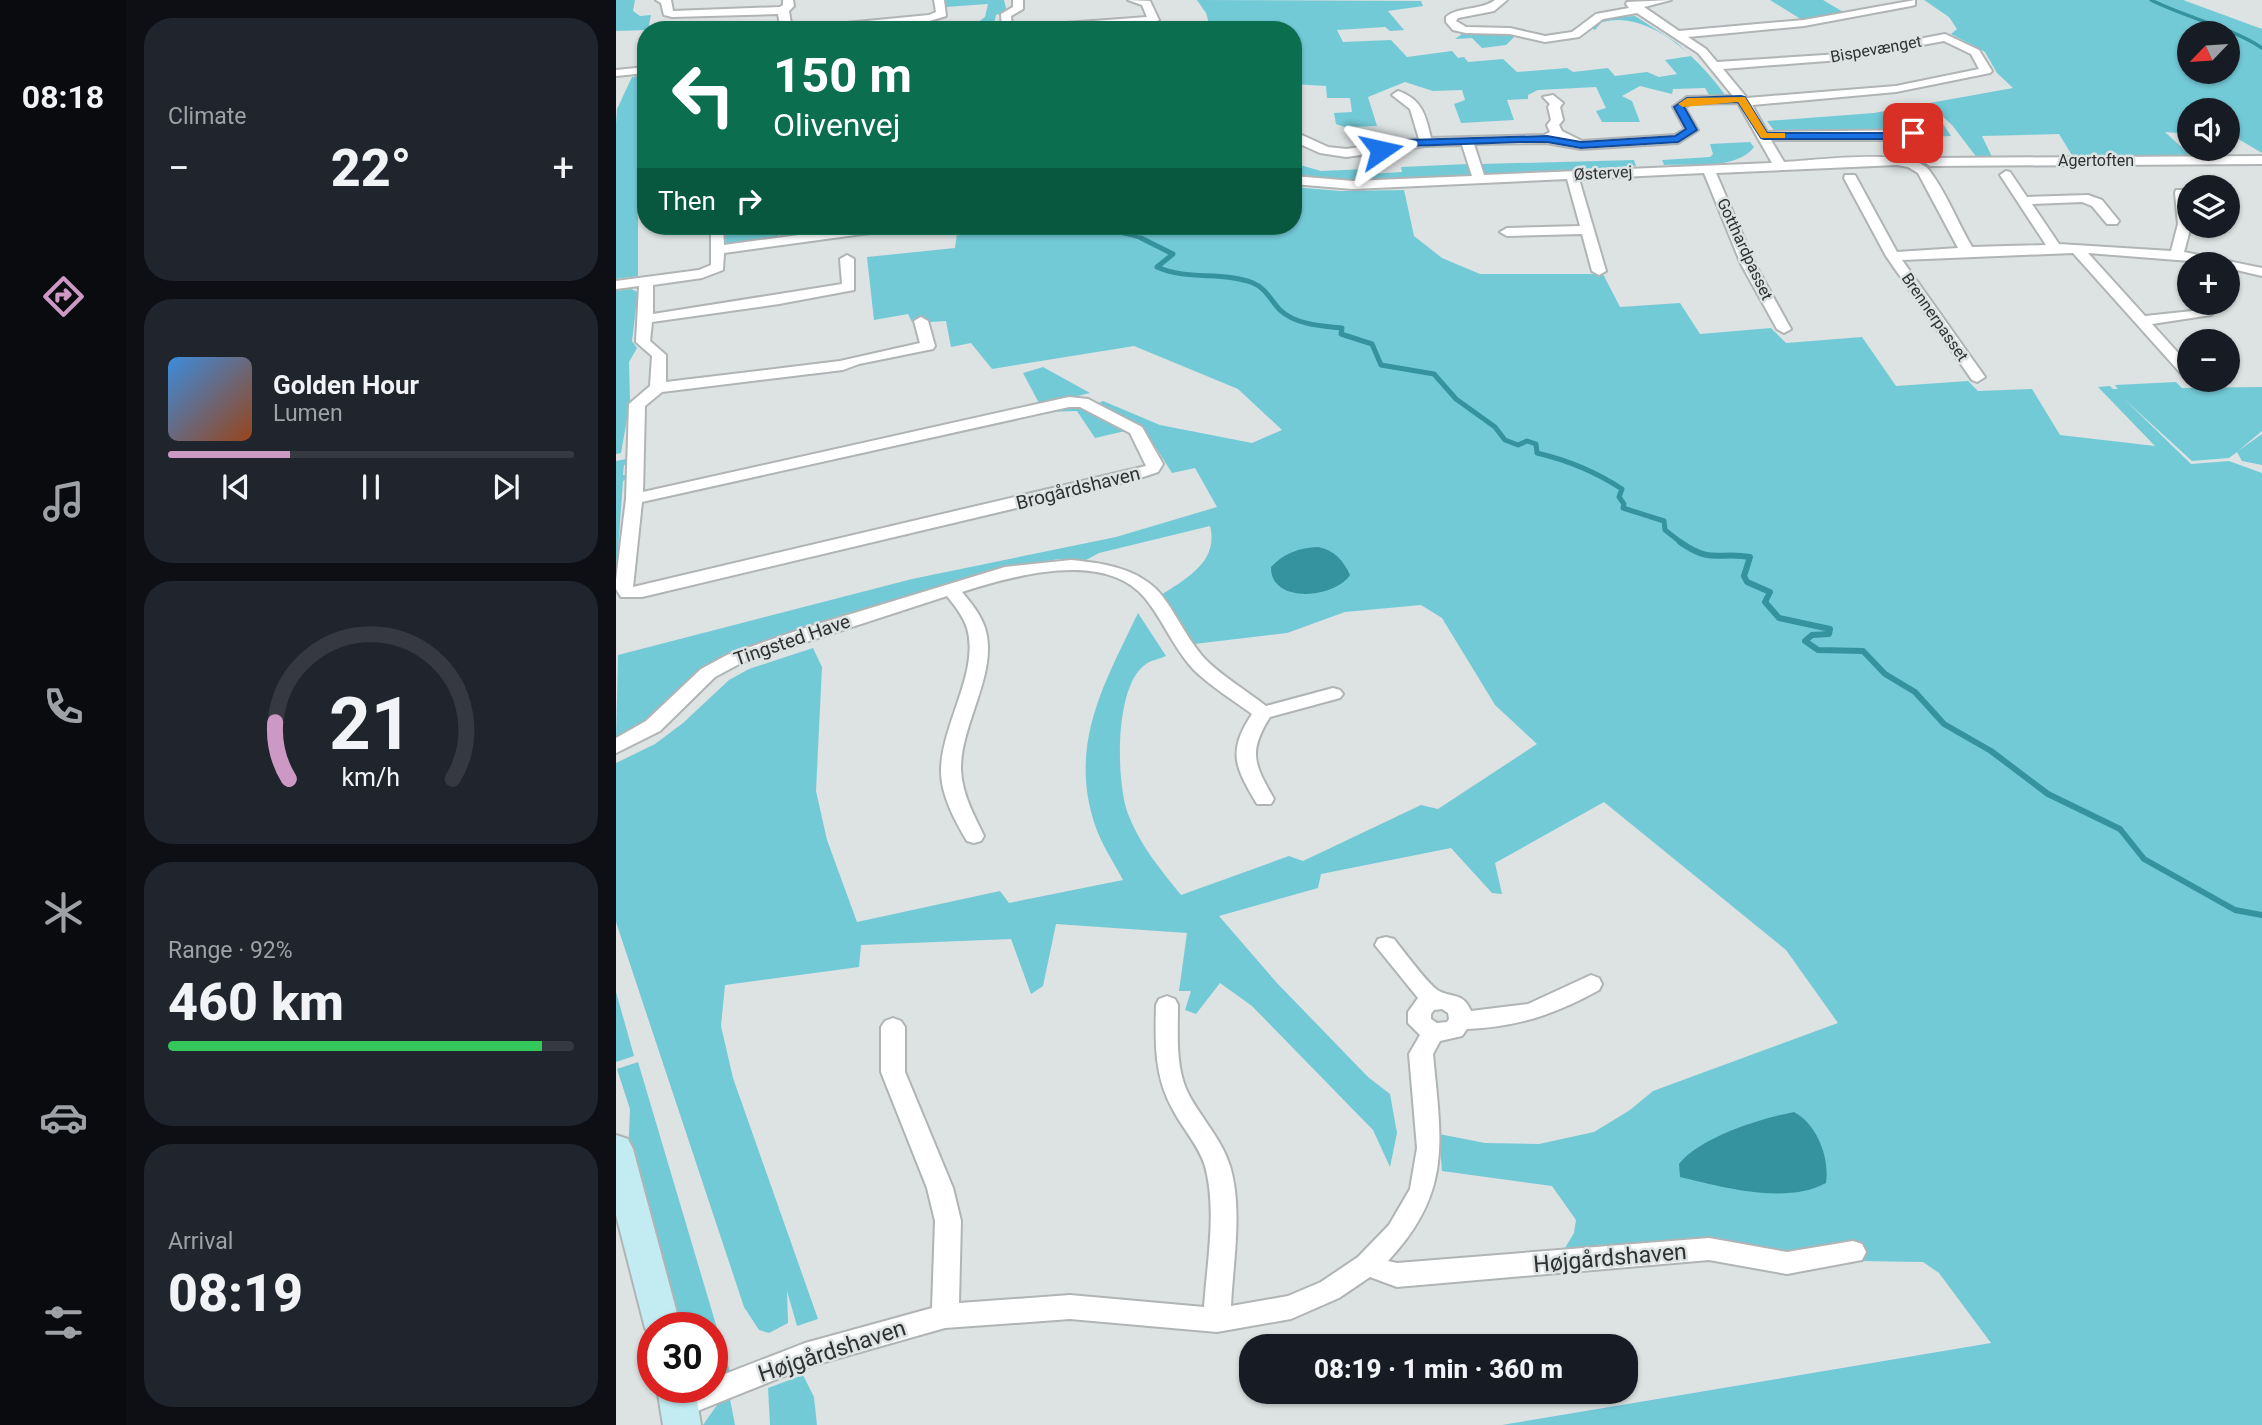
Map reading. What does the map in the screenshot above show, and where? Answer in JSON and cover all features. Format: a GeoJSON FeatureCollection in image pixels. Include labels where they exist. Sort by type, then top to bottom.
{"type":"FeatureCollection","features":[{"type":"Feature","properties":{"kind":"main road"},"geometry":{"type":"LineString","coordinates":[[616,1149],[659,1312]]}},
{"type":"Feature","properties":{"kind":"street"},"geometry":{"type":"LineString","coordinates":[[661,0],[666,1],[668,13],[672,14],[732,11],[744,14],[786,5]]}},
{"type":"Feature","properties":{"kind":"street"},"geometry":{"type":"LineString","coordinates":[[899,21],[943,15],[939,0]]}},
{"type":"Feature","properties":{"kind":"street"},"geometry":{"type":"LineString","coordinates":[[1007,21],[1006,14],[1018,9],[1018,0]]}},
{"type":"Feature","properties":{"kind":"street"},"geometry":{"type":"LineString","coordinates":[[1133,0],[1146,3],[1154,21]]}},
{"type":"Feature","properties":{"kind":"street"},"geometry":{"type":"LineString","coordinates":[[1502,0],[1490,9],[1455,15],[1451,17],[1451,22],[1457,28],[1466,30],[1510,30],[1545,39],[1575,35],[1600,16],[1633,5],[1666,0]]}},
{"type":"Feature","properties":{"kind":"street","name":"Bispevænget"},"geometry":{"type":"LineString","coordinates":[[1680,34],[1804,23],[1912,3],[1910,0]]}},
{"type":"Feature","properties":{"kind":"street"},"geometry":{"type":"LineString","coordinates":[[1633,5],[1693,42],[1716,66],[1743,101],[1780,166]]}},
{"type":"Feature","properties":{"kind":"street","name":"Bispevænget"},"geometry":{"type":"LineString","coordinates":[[1716,66],[1840,57],[1945,37],[1975,52],[1986,71],[1896,89],[1743,101]]}},
{"type":"Feature","properties":{"kind":"street"},"geometry":{"type":"LineString","coordinates":[[616,73],[637,71]]}},
{"type":"Feature","properties":{"kind":"street"},"geometry":{"type":"LineString","coordinates":[[1398,95],[1410,99],[1416,105],[1426,142]]}},
{"type":"Feature","properties":{"kind":"street"},"geometry":{"type":"LineString","coordinates":[[1549,97],[1557,103],[1553,107],[1557,120],[1553,125],[1552,136]]}},
{"type":"Feature","properties":{"kind":"street"},"geometry":{"type":"LineString","coordinates":[[1302,140],[1334,152],[1392,149],[1408,143],[1552,136],[1570,138],[1581,145],[1678,139],[1692,130],[1679,107],[1687,101],[1743,101]]}},
{"type":"Feature","properties":{"kind":"street"},"geometry":{"type":"LineString","coordinates":[[1764,136],[1894,136],[1913,133]]}},
{"type":"Feature","properties":{"kind":"street"},"geometry":{"type":"LineString","coordinates":[[1467,141],[1479,179]]}},
{"type":"Feature","properties":{"kind":"street","name":"Agertoften"},"geometry":{"type":"LineString","coordinates":[[1930,162],[2262,160]]}},
{"type":"Feature","properties":{"kind":"street","name":"Østervej"},"geometry":{"type":"LineString","coordinates":[[1302,181],[1353,185],[1897,161],[1912,164],[1923,171],[1967,251]]}},
{"type":"Feature","properties":{"kind":"street","name":"Gotthardpasset"},"geometry":{"type":"LineString","coordinates":[[1708,168],[1748,264],[1784,329]]}},
{"type":"Feature","properties":{"kind":"street"},"geometry":{"type":"LineString","coordinates":[[1572,175],[1599,271]]}},
{"type":"Feature","properties":{"kind":"street"},"geometry":{"type":"LineString","coordinates":[[2006,175],[2056,250]]}},
{"type":"Feature","properties":{"kind":"street","name":"Brennerpasset"},"geometry":{"type":"LineString","coordinates":[[1850,178],[1893,256],[1977,377]]}},
{"type":"Feature","properties":{"kind":"street"},"geometry":{"type":"LineString","coordinates":[[2023,201],[2083,198],[2097,203],[2112,221]]}},
{"type":"Feature","properties":{"kind":"street"},"geometry":{"type":"LineString","coordinates":[[1507,232],[1588,230]]}},
{"type":"Feature","properties":{"kind":"street"},"geometry":{"type":"LineString","coordinates":[[616,285],[712,271],[718,268],[717,235]]}},
{"type":"Feature","properties":{"kind":"street"},"geometry":{"type":"LineString","coordinates":[[718,250],[827,235]]}},
{"type":"Feature","properties":{"kind":"street"},"geometry":{"type":"LineString","coordinates":[[2176,255],[2185,238]]}},
{"type":"Feature","properties":{"kind":"street"},"geometry":{"type":"LineString","coordinates":[[2077,249],[2177,360]]}},
{"type":"Feature","properties":{"kind":"street","name":"Brennerpasset"},"geometry":{"type":"LineString","coordinates":[[1893,256],[1967,251],[2077,249],[2176,255]]}},
{"type":"Feature","properties":{"kind":"street"},"geometry":{"type":"LineString","coordinates":[[645,319],[849,287],[847,258]]}},
{"type":"Feature","properties":{"kind":"street","name":"Brennerpasset"},"geometry":{"type":"LineString","coordinates":[[2240,267],[2262,272]]}},
{"type":"Feature","properties":{"kind":"street"},"geometry":{"type":"LineString","coordinates":[[645,281],[643,342],[659,355],[658,388],[843,365],[855,359],[928,346],[922,321]]}},
{"type":"Feature","properties":{"kind":"street"},"geometry":{"type":"LineString","coordinates":[[2144,321],[2190,315]]}},
{"type":"Feature","properties":{"kind":"street","name":"Brogårdshaven"},"geometry":{"type":"LineString","coordinates":[[634,499],[1083,401],[1136,430],[1155,464],[1152,469],[1134,475],[642,592],[627,593],[624,587],[634,499],[638,404],[658,388]]}},
{"type":"Feature","properties":{"kind":"street","name":"Tingsted Have"},"geometry":{"type":"LineString","coordinates":[[616,746],[653,726],[708,673],[734,659],[787,639],[1011,571],[1044,566],[1100,568],[1130,578],[1151,594],[1179,640],[1201,666],[1264,713]]}},
{"type":"Feature","properties":{"kind":"street"},"geometry":{"type":"LineString","coordinates":[[952,590],[970,614],[978,635],[979,656],[953,739],[950,772],[956,798],[974,836]]}},
{"type":"Feature","properties":{"kind":"street"},"geometry":{"type":"LineString","coordinates":[[1264,799],[1246,766],[1245,746],[1251,731],[1264,713],[1333,694]]}},
{"type":"Feature","properties":{"kind":"street"},"geometry":{"type":"LineString","coordinates":[[1386,945],[1434,1000],[1455,1004],[1462,1014],[1459,1026],[1448,1033],[1433,1033],[1424,1027],[1419,1018],[1422,1007],[1434,1000]]}},
{"type":"Feature","properties":{"kind":"street"},"geometry":{"type":"LineString","coordinates":[[1461,1020],[1523,1017],[1546,1009],[1591,984]]}},
{"type":"Feature","properties":{"kind":"street"},"geometry":{"type":"LineString","coordinates":[[1167,1006],[1168,1071],[1177,1095],[1203,1135],[1218,1167],[1221,1204],[1217,1320]]}},
{"type":"Feature","properties":{"kind":"street"},"geometry":{"type":"LineString","coordinates":[[892,1027],[892,1072],[940,1188],[948,1221],[946,1316]]}},
{"type":"Feature","properties":{"kind":"street","name":"Højgårdshaven"},"geometry":{"type":"LineString","coordinates":[[680,1406],[805,1355],[946,1316],[1070,1307],[1217,1320],[1291,1307],[1331,1290],[1367,1265],[1398,1233],[1422,1191],[1429,1148],[1421,1054],[1433,1033]]}},
{"type":"Feature","properties":{"kind":"street","name":"Højgårdshaven"},"geometry":{"type":"LineString","coordinates":[[1367,1265],[1397,1275],[1709,1250],[1787,1263],[1853,1252]]}},
{"type":"Feature","properties":{"kind":"shaded area"},"geometry":{"type":"Polygon","coordinates":[[[616,0],[635,0],[633,11],[640,16],[651,15],[650,21],[637,21],[637,30],[616,31],[616,0]]]}},
{"type":"Feature","properties":{"kind":"shaded area"},"geometry":{"type":"Polygon","coordinates":[[[945,0],[1004,0],[1007,12],[996,15],[995,21],[980,21],[985,17],[988,4],[945,7],[945,0]]]}},
{"type":"Feature","properties":{"kind":"shaded area"},"geometry":{"type":"Polygon","coordinates":[[[1197,0],[1421,1],[1423,6],[1388,11],[1404,30],[1390,31],[1385,27],[1337,30],[1343,42],[1391,40],[1407,57],[1452,51],[1458,58],[1464,57],[1468,62],[1503,59],[1517,72],[1567,68],[1573,72],[1608,68],[1615,76],[1647,72],[1659,77],[1677,74],[1665,60],[1691,56],[1726,96],[1709,95],[1705,88],[1673,89],[1672,94],[1640,86],[1622,96],[1632,101],[1640,122],[1602,122],[1596,111],[1606,108],[1596,87],[1538,90],[1528,95],[1528,99],[1507,100],[1514,120],[1461,123],[1454,104],[1465,100],[1462,90],[1433,91],[1405,82],[1368,97],[1377,126],[1345,127],[1336,124],[1334,113],[1352,112],[1350,98],[1327,98],[1326,86],[1302,85],[1302,21],[1208,21],[1197,0]]]}},
{"type":"Feature","properties":{"kind":"shaded area"},"geometry":{"type":"Polygon","coordinates":[[[1770,0],[1823,0],[1845,13],[1804,21],[1770,0]]]}},
{"type":"Feature","properties":{"kind":"shaded area"},"geometry":{"type":"Polygon","coordinates":[[[1924,0],[2183,0],[2262,29],[2262,153],[2240,140],[2240,98],[2177,98],[2177,133],[2165,132],[2177,143],[2177,158],[2073,157],[2059,134],[1982,136],[1993,159],[1978,159],[1952,125],[1931,106],[1951,136],[1928,137],[1908,129],[1899,132],[1776,133],[1767,121],[1874,113],[2013,88],[1997,73],[1985,52],[1951,34],[1957,29],[1949,17],[1924,0]]]}},
{"type":"Feature","properties":{"kind":"shaded area"},"geometry":{"type":"Polygon","coordinates":[[[1635,16],[1677,43],[1691,56],[1667,37],[1648,27],[1629,21],[1600,24],[1605,18],[1635,16]]]}},
{"type":"Feature","properties":{"kind":"shaded area"},"geometry":{"type":"Polygon","coordinates":[[[1466,31],[1497,31],[1516,35],[1506,45],[1482,48],[1472,38],[1455,39],[1466,31]]]}},
{"type":"Feature","properties":{"kind":"shaded area"},"geometry":{"type":"Polygon","coordinates":[[[637,76],[638,276],[616,279],[617,109],[632,77],[637,76]]]}},
{"type":"Feature","properties":{"kind":"shaded area"},"geometry":{"type":"Polygon","coordinates":[[[1750,142],[1754,147],[1746,154],[1725,163],[1664,165],[1662,160],[1710,157],[1713,154],[1710,144],[1750,142]]]}},
{"type":"Feature","properties":{"kind":"shaded area"},"geometry":{"type":"Polygon","coordinates":[[[1634,160],[1636,166],[1483,175],[1481,164],[1634,160]]]}},
{"type":"Feature","properties":{"kind":"shaded area"},"geometry":{"type":"Polygon","coordinates":[[[1468,164],[1471,176],[1382,179],[1302,176],[1302,166],[1321,171],[1366,169],[1370,174],[1402,172],[1401,167],[1468,164]]]}},
{"type":"Feature","properties":{"kind":"shaded area"},"geometry":{"type":"Polygon","coordinates":[[[1302,188],[1341,191],[1404,190],[1414,236],[1442,258],[1480,274],[1603,274],[1620,307],[1680,303],[1700,334],[1771,328],[1786,343],[1862,337],[1896,386],[1968,381],[1978,391],[2032,389],[2060,435],[2155,446],[2098,387],[2110,386],[2118,389],[2115,385],[2176,382],[2177,392],[2240,392],[2240,387],[2262,387],[2262,431],[2238,451],[2262,434],[2262,465],[2242,461],[2237,452],[2229,458],[2192,461],[2123,398],[2191,464],[2229,461],[2262,473],[2262,1425],[1502,1425],[1991,1343],[1939,1273],[1923,1262],[1861,1261],[1855,1240],[1785,1251],[1714,1239],[1565,1248],[1574,1233],[1576,1220],[1552,1186],[1442,1171],[1439,1134],[1485,1143],[1539,1144],[1594,1132],[1630,1110],[1653,1091],[1838,1023],[1786,950],[1604,802],[1495,863],[1502,894],[1492,893],[1451,848],[1321,874],[1318,888],[1219,916],[1276,982],[1368,1077],[1390,1094],[1397,1133],[1390,1167],[1373,1130],[1252,1006],[1220,983],[1196,1014],[1185,1010],[1191,991],[1179,991],[1187,933],[1056,924],[1043,986],[1031,994],[1011,939],[861,945],[859,967],[725,985],[721,1026],[733,1078],[818,1319],[797,1326],[787,1291],[788,1323],[769,1333],[759,1330],[744,1307],[616,922],[616,763],[655,744],[683,723],[729,680],[749,669],[813,648],[822,667],[816,791],[827,840],[857,922],[1000,891],[1009,903],[1123,880],[1094,822],[1087,793],[1086,766],[1088,739],[1094,714],[1138,613],[1166,656],[1146,664],[1136,675],[1128,692],[1120,735],[1121,780],[1133,825],[1158,866],[1181,895],[1289,856],[1303,861],[1421,805],[1438,809],[1537,744],[1495,705],[1442,618],[1421,605],[1345,612],[1287,633],[1194,644],[1175,621],[1161,595],[1190,575],[1205,559],[1212,538],[1210,526],[1099,553],[1086,560],[1058,559],[1001,570],[762,641],[718,662],[650,720],[616,741],[618,655],[912,579],[1116,537],[1217,507],[1195,468],[1172,473],[1144,429],[1099,403],[1103,401],[1160,425],[1252,443],[1282,430],[1238,389],[1134,346],[992,369],[971,343],[951,347],[946,321],[930,322],[927,319],[912,322],[908,314],[874,320],[867,257],[955,248],[957,235],[1302,235],[1302,188]]]}},
{"type":"Feature","properties":{"kind":"shaded area"},"geometry":{"type":"Polygon","coordinates":[[[724,235],[778,235],[778,237],[727,245],[724,235]]]}},
{"type":"Feature","properties":{"kind":"shaded area"},"geometry":{"type":"Polygon","coordinates":[[[631,289],[638,292],[632,341],[637,348],[629,362],[630,402],[621,453],[616,454],[616,291],[631,289]]]}},
{"type":"Feature","properties":{"kind":"shaded area"},"geometry":{"type":"Polygon","coordinates":[[[1043,367],[1090,393],[1040,405],[1023,373],[1043,367]]]}},
{"type":"Feature","properties":{"kind":"shaded area"},"geometry":{"type":"Polygon","coordinates":[[[1082,406],[1125,431],[1095,438],[1077,411],[1045,412],[1082,406]]]}},
{"type":"Feature","properties":{"kind":"shaded area"},"geometry":{"type":"Polygon","coordinates":[[[626,459],[630,464],[624,465],[623,475],[630,475],[623,481],[616,578],[616,461],[626,459]]]}},
{"type":"Feature","properties":{"kind":"shaded area"},"geometry":{"type":"Polygon","coordinates":[[[1318,547],[1337,556],[1344,565],[1350,575],[1342,583],[1318,593],[1304,594],[1291,592],[1273,579],[1271,567],[1281,558],[1292,552],[1318,547]]]}},
{"type":"Feature","properties":{"kind":"shaded area"},"geometry":{"type":"Polygon","coordinates":[[[616,992],[634,1056],[616,1062],[616,992]]]}},
{"type":"Feature","properties":{"kind":"shaded area"},"geometry":{"type":"Polygon","coordinates":[[[638,1062],[712,1312],[672,1312],[628,1156],[630,1109],[617,1069],[638,1062]]]}},
{"type":"Feature","properties":{"kind":"shaded area"},"geometry":{"type":"Polygon","coordinates":[[[1794,1112],[1809,1125],[1820,1143],[1826,1163],[1826,1183],[1792,1193],[1773,1193],[1734,1189],[1680,1177],[1679,1164],[1701,1145],[1748,1124],[1794,1112]]]}},
{"type":"Feature","properties":{"kind":"shaded area"},"geometry":{"type":"Polygon","coordinates":[[[803,1375],[814,1397],[817,1425],[770,1425],[768,1388],[803,1375]]]}},
{"type":"Feature","properties":{"kind":"shaded area"},"geometry":{"type":"Polygon","coordinates":[[[728,1395],[735,1425],[703,1425],[718,1403],[728,1403],[728,1395]]]}},
{"type":"Feature","properties":{"kind":"waterway"},"geometry":{"type":"LineString","coordinates":[[2151,0],[2249,40],[2262,48]]}},
{"type":"Feature","properties":{"kind":"waterway"},"geometry":{"type":"LineString","coordinates":[[1131,235],[1145,240]]}},
{"type":"Feature","properties":{"kind":"waterway"},"geometry":{"type":"LineString","coordinates":[[1141,238],[1145,240]]}},
{"type":"Feature","properties":{"kind":"waterway"},"geometry":{"type":"LineString","coordinates":[[1145,240],[1173,254],[1157,267],[1181,274],[1229,277],[1253,283],[1265,291],[1286,315],[1310,324],[1342,328],[1341,334],[1372,344],[1381,365],[1434,374],[1456,399],[1495,427],[1505,440],[1518,445],[1527,441],[1536,444],[1537,453],[1581,467],[1612,483],[1622,489],[1619,497],[1624,504],[1623,508],[1664,521],[1665,530],[1682,544]]}},
{"type":"Feature","properties":{"kind":"waterway"},"geometry":{"type":"LineString","coordinates":[[1682,544],[1708,555],[1750,557],[1744,576],[1747,582],[1770,592],[1765,602],[1779,618],[1830,629],[1829,634],[1812,635],[1805,641],[1818,650],[1863,651],[1885,674],[1915,692],[1944,724],[1991,751],[2048,794],[2120,829],[2144,859],[2235,910],[2262,915]]}},
{"type":"Feature","properties":{"kind":"slow traffic"},"geometry":{"type":"LineString","coordinates":[[1683,104],[1687,101],[1741,99],[1764,136],[1781,135]]}},
{"type":"Feature","properties":{"kind":"route"},"geometry":{"type":"LineString","coordinates":[[1381,150],[1408,143],[1547,139],[1581,145],[1678,139],[1692,130],[1679,107],[1687,101],[1741,99],[1764,136],[1894,136],[1913,133]]}}]}
